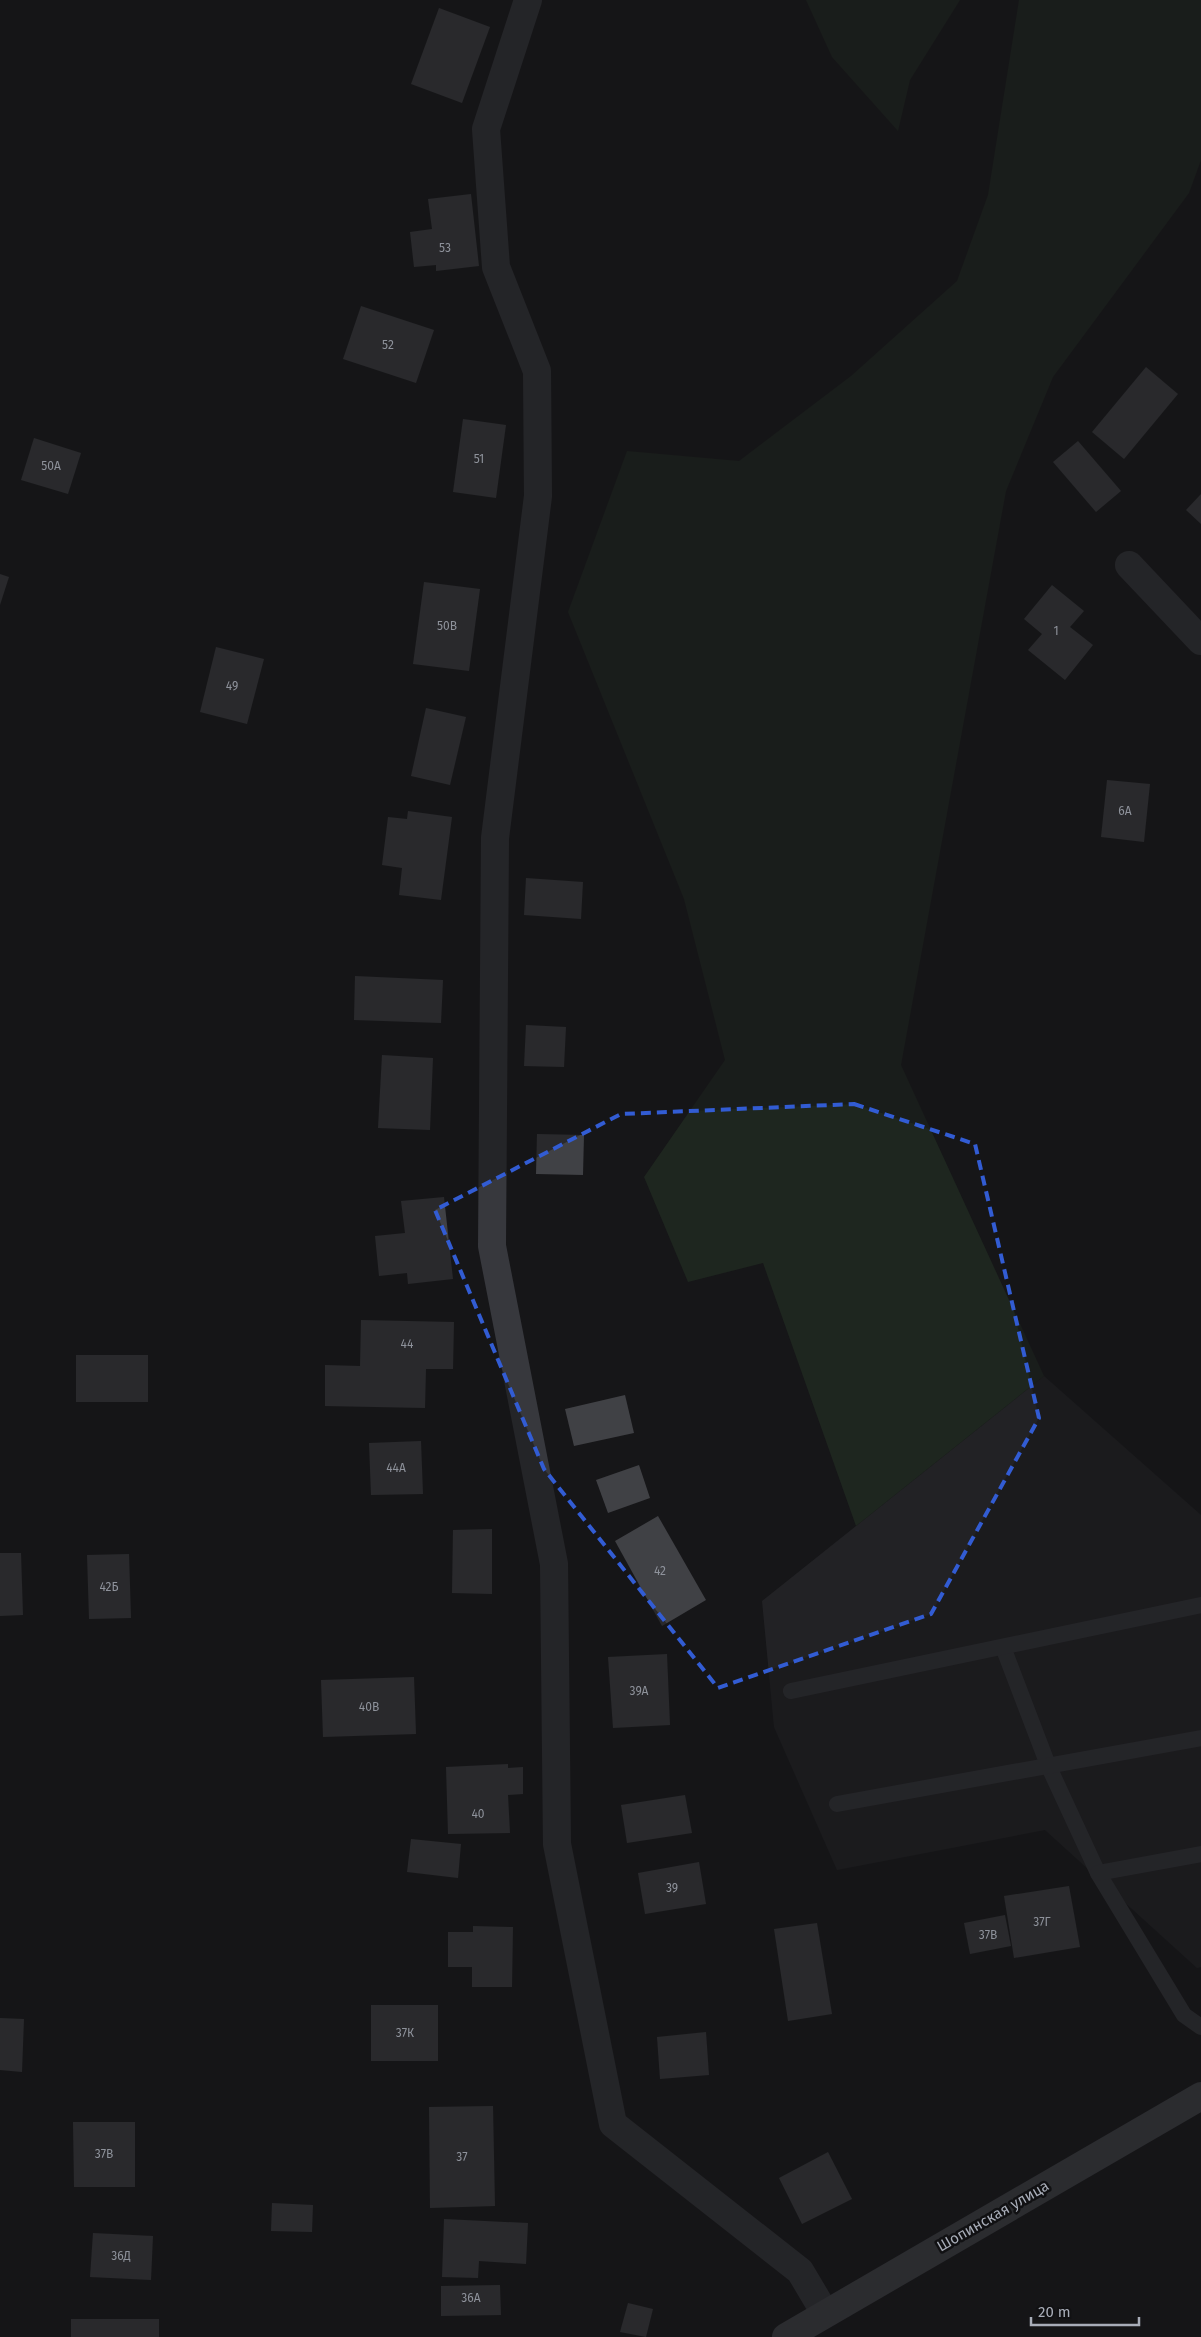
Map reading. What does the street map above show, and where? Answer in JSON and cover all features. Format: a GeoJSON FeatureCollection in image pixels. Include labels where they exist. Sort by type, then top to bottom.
{"type":"FeatureCollection","features":[{"type":"Feature","properties":{"kind":"street"},"geometry":{"type":"LineString","coordinates":[[528,0],[486,129],[496,267],[537,371],[538,390],[538,496],[495,838],[492,1246],[554,1564],[557,1844],[613,2124],[800,2271],[825,2313]]}},
{"type":"Feature","properties":{"kind":"street"},"geometry":{"type":"LineString","coordinates":[[1129,565],[1201,641]]}},
{"type":"Feature","properties":{"kind":"street","name":"Шопинская улица"},"geometry":{"type":"LineString","coordinates":[[786,2337],[1201,2096]]}},
{"type":"Feature","properties":{"kind":"lane"},"geometry":{"type":"LineString","coordinates":[[791,1692],[1201,1605]]}},
{"type":"Feature","properties":{"kind":"lane"},"geometry":{"type":"LineString","coordinates":[[1003,1646],[1048,1765],[1098,1873],[1184,2015],[1201,2027]]}},
{"type":"Feature","properties":{"kind":"lane"},"geometry":{"type":"LineString","coordinates":[[837,1804],[1201,1738]]}},
{"type":"Feature","properties":{"kind":"lane"},"geometry":{"type":"LineString","coordinates":[[1098,1873],[1201,1854]]}},
{"type":"Feature","properties":{"kind":"highlighted area"},"geometry":{"type":"Polygon","coordinates":[[[854,1104],[975,1144],[1039,1418],[931,1614],[718,1688],[544,1469],[435,1210],[621,1114],[854,1104]]]}},
{"type":"Feature","properties":{"kind":"shaded area"},"geometry":{"type":"Polygon","coordinates":[[[806,0],[960,0],[910,80],[898,131],[832,57],[806,0]]]}},
{"type":"Feature","properties":{"kind":"shaded area"},"geometry":{"type":"Polygon","coordinates":[[[1019,0],[1201,0],[1201,160],[1189,193],[1053,377],[1006,491],[901,1065],[1044,1376],[856,1526],[763,1263],[688,1282],[644,1177],[725,1060],[684,899],[568,612],[627,451],[739,461],[851,376],[957,281],[988,195],[1019,0]]]}},
{"type":"Feature","properties":{"kind":"shaded area"},"geometry":{"type":"Polygon","coordinates":[[[1044,1376],[1201,1515],[1201,1967],[1197,1968],[1045,1830],[837,1870],[774,1727],[762,1601],[1044,1376]]]}},
{"type":"Feature","properties":{"kind":"building"},"geometry":{"type":"Polygon","coordinates":[[[439,8],[490,27],[462,103],[411,84],[439,8]]]}},
{"type":"Feature","properties":{"kind":"building"},"geometry":{"type":"Polygon","coordinates":[[[471,194],[479,266],[436,271],[436,265],[414,267],[410,232],[432,229],[428,199],[471,194]]]}},
{"type":"Feature","properties":{"kind":"building"},"geometry":{"type":"Polygon","coordinates":[[[361,306],[434,330],[416,383],[343,359],[361,306]]]}},
{"type":"Feature","properties":{"kind":"building"},"geometry":{"type":"Polygon","coordinates":[[[1146,367],[1178,394],[1124,459],[1092,432],[1146,367]]]}},
{"type":"Feature","properties":{"kind":"building"},"geometry":{"type":"Polygon","coordinates":[[[463,419],[506,425],[496,498],[453,492],[463,419]]]}},
{"type":"Feature","properties":{"kind":"building"},"geometry":{"type":"Polygon","coordinates":[[[34,438],[81,453],[68,494],[21,480],[34,438]]]}},
{"type":"Feature","properties":{"kind":"building"},"geometry":{"type":"Polygon","coordinates":[[[1078,441],[1121,491],[1096,512],[1053,462],[1078,441]]]}},
{"type":"Feature","properties":{"kind":"building"},"geometry":{"type":"Polygon","coordinates":[[[1201,494],[1201,524],[1186,510],[1201,494]]]}},
{"type":"Feature","properties":{"kind":"building"},"geometry":{"type":"Polygon","coordinates":[[[0,574],[9,577],[0,605],[0,574]]]}},
{"type":"Feature","properties":{"kind":"building"},"geometry":{"type":"Polygon","coordinates":[[[424,582],[480,589],[469,671],[413,664],[424,582]]]}},
{"type":"Feature","properties":{"kind":"building"},"geometry":{"type":"Polygon","coordinates":[[[1052,585],[1084,611],[1070,627],[1093,645],[1065,680],[1028,650],[1042,634],[1024,619],[1052,585]]]}},
{"type":"Feature","properties":{"kind":"building"},"geometry":{"type":"Polygon","coordinates":[[[216,647],[264,659],[247,724],[200,712],[216,647]]]}},
{"type":"Feature","properties":{"kind":"building"},"geometry":{"type":"Polygon","coordinates":[[[426,708],[466,717],[450,785],[411,776],[426,708]]]}},
{"type":"Feature","properties":{"kind":"building"},"geometry":{"type":"Polygon","coordinates":[[[1107,780],[1150,784],[1144,842],[1101,837],[1107,780]]]}},
{"type":"Feature","properties":{"kind":"building"},"geometry":{"type":"Polygon","coordinates":[[[408,811],[452,817],[441,900],[399,895],[402,868],[382,865],[388,817],[407,819],[408,811]]]}},
{"type":"Feature","properties":{"kind":"building"},"geometry":{"type":"Polygon","coordinates":[[[526,878],[583,882],[581,919],[524,915],[526,878]]]}},
{"type":"Feature","properties":{"kind":"building"},"geometry":{"type":"Polygon","coordinates":[[[355,976],[443,980],[441,1023],[354,1020],[355,976]]]}},
{"type":"Feature","properties":{"kind":"building"},"geometry":{"type":"Polygon","coordinates":[[[526,1025],[566,1027],[564,1067],[524,1066],[526,1025]]]}},
{"type":"Feature","properties":{"kind":"building"},"geometry":{"type":"Polygon","coordinates":[[[382,1055],[433,1058],[430,1130],[378,1128],[382,1055]]]}},
{"type":"Feature","properties":{"kind":"building"},"geometry":{"type":"Polygon","coordinates":[[[537,1134],[584,1135],[583,1175],[536,1174],[537,1134]]]}},
{"type":"Feature","properties":{"kind":"building"},"geometry":{"type":"Polygon","coordinates":[[[444,1197],[453,1279],[408,1284],[407,1273],[379,1276],[375,1236],[405,1233],[401,1201],[444,1197]]]}},
{"type":"Feature","properties":{"kind":"building"},"geometry":{"type":"Polygon","coordinates":[[[361,1320],[454,1322],[453,1369],[426,1369],[425,1408],[325,1406],[325,1365],[360,1366],[361,1320]]]}},
{"type":"Feature","properties":{"kind":"building"},"geometry":{"type":"Polygon","coordinates":[[[76,1355],[148,1355],[148,1402],[76,1402],[76,1355]]]}},
{"type":"Feature","properties":{"kind":"building"},"geometry":{"type":"Polygon","coordinates":[[[625,1395],[634,1433],[574,1446],[565,1409],[625,1395]]]}},
{"type":"Feature","properties":{"kind":"building"},"geometry":{"type":"Polygon","coordinates":[[[421,1441],[423,1494],[371,1495],[369,1443],[421,1441]]]}},
{"type":"Feature","properties":{"kind":"building"},"geometry":{"type":"Polygon","coordinates":[[[639,1465],[650,1498],[608,1513],[596,1480],[639,1465]]]}},
{"type":"Feature","properties":{"kind":"building"},"geometry":{"type":"Polygon","coordinates":[[[658,1516],[706,1600],[662,1626],[615,1541],[658,1516]]]}},
{"type":"Feature","properties":{"kind":"building"},"geometry":{"type":"Polygon","coordinates":[[[492,1529],[492,1594],[452,1593],[453,1530],[492,1529]]]}},
{"type":"Feature","properties":{"kind":"building"},"geometry":{"type":"Polygon","coordinates":[[[0,1553],[21,1553],[23,1615],[0,1616],[0,1553]]]}},
{"type":"Feature","properties":{"kind":"building"},"geometry":{"type":"Polygon","coordinates":[[[129,1554],[131,1618],[89,1619],[87,1555],[129,1554]]]}},
{"type":"Feature","properties":{"kind":"building"},"geometry":{"type":"Polygon","coordinates":[[[667,1654],[670,1725],[613,1728],[608,1657],[667,1654]]]}},
{"type":"Feature","properties":{"kind":"building"},"geometry":{"type":"Polygon","coordinates":[[[414,1677],[416,1734],[323,1737],[321,1680],[414,1677]]]}},
{"type":"Feature","properties":{"kind":"building"},"geometry":{"type":"Polygon","coordinates":[[[508,1764],[508,1768],[523,1767],[523,1794],[508,1795],[510,1833],[448,1834],[446,1767],[508,1764]]]}},
{"type":"Feature","properties":{"kind":"building"},"geometry":{"type":"Polygon","coordinates":[[[685,1795],[692,1833],[627,1843],[621,1805],[685,1795]]]}},
{"type":"Feature","properties":{"kind":"building"},"geometry":{"type":"Polygon","coordinates":[[[411,1839],[461,1844],[458,1878],[407,1872],[411,1839]]]}},
{"type":"Feature","properties":{"kind":"building"},"geometry":{"type":"Polygon","coordinates":[[[699,1862],[706,1904],[645,1914],[638,1873],[699,1862]]]}},
{"type":"Feature","properties":{"kind":"building"},"geometry":{"type":"Polygon","coordinates":[[[1069,1886],[1080,1947],[1014,1958],[1004,1896],[1069,1886]]]}},
{"type":"Feature","properties":{"kind":"building"},"geometry":{"type":"Polygon","coordinates":[[[1005,1915],[1011,1946],[970,1954],[964,1923],[1005,1915]]]}},
{"type":"Feature","properties":{"kind":"building"},"geometry":{"type":"Polygon","coordinates":[[[817,1923],[832,2014],[788,2021],[774,1929],[817,1923]]]}},
{"type":"Feature","properties":{"kind":"building"},"geometry":{"type":"Polygon","coordinates":[[[473,1926],[513,1927],[512,1987],[472,1987],[472,1967],[448,1967],[448,1932],[473,1932],[473,1926]]]}},
{"type":"Feature","properties":{"kind":"building"},"geometry":{"type":"Polygon","coordinates":[[[371,2005],[438,2005],[438,2061],[371,2061],[371,2005]]]}},
{"type":"Feature","properties":{"kind":"building"},"geometry":{"type":"Polygon","coordinates":[[[0,2018],[24,2019],[22,2072],[0,2070],[0,2018]]]}},
{"type":"Feature","properties":{"kind":"building"},"geometry":{"type":"Polygon","coordinates":[[[706,2032],[709,2075],[660,2079],[657,2037],[706,2032]]]}},
{"type":"Feature","properties":{"kind":"building"},"geometry":{"type":"Polygon","coordinates":[[[493,2106],[495,2206],[430,2208],[429,2107],[493,2106]]]}},
{"type":"Feature","properties":{"kind":"building"},"geometry":{"type":"Polygon","coordinates":[[[73,2122],[135,2122],[135,2187],[74,2187],[73,2122]]]}},
{"type":"Feature","properties":{"kind":"building"},"geometry":{"type":"Polygon","coordinates":[[[828,2152],[852,2199],[802,2224],[779,2178],[828,2152]]]}},
{"type":"Feature","properties":{"kind":"building"},"geometry":{"type":"Polygon","coordinates":[[[272,2203],[313,2205],[312,2232],[271,2231],[272,2203]]]}},
{"type":"Feature","properties":{"kind":"building"},"geometry":{"type":"Polygon","coordinates":[[[444,2219],[528,2223],[526,2264],[479,2261],[478,2278],[442,2277],[444,2219]]]}},
{"type":"Feature","properties":{"kind":"building"},"geometry":{"type":"Polygon","coordinates":[[[93,2233],[153,2236],[151,2280],[90,2277],[93,2233]]]}},
{"type":"Feature","properties":{"kind":"building"},"geometry":{"type":"Polygon","coordinates":[[[500,2285],[501,2315],[441,2316],[441,2286],[500,2285]]]}},
{"type":"Feature","properties":{"kind":"building"},"geometry":{"type":"Polygon","coordinates":[[[628,2303],[653,2309],[646,2337],[620,2332],[628,2303]]]}},
{"type":"Feature","properties":{"kind":"building"},"geometry":{"type":"Polygon","coordinates":[[[71,2319],[159,2319],[159,2337],[71,2337],[71,2319]]]}}]}
